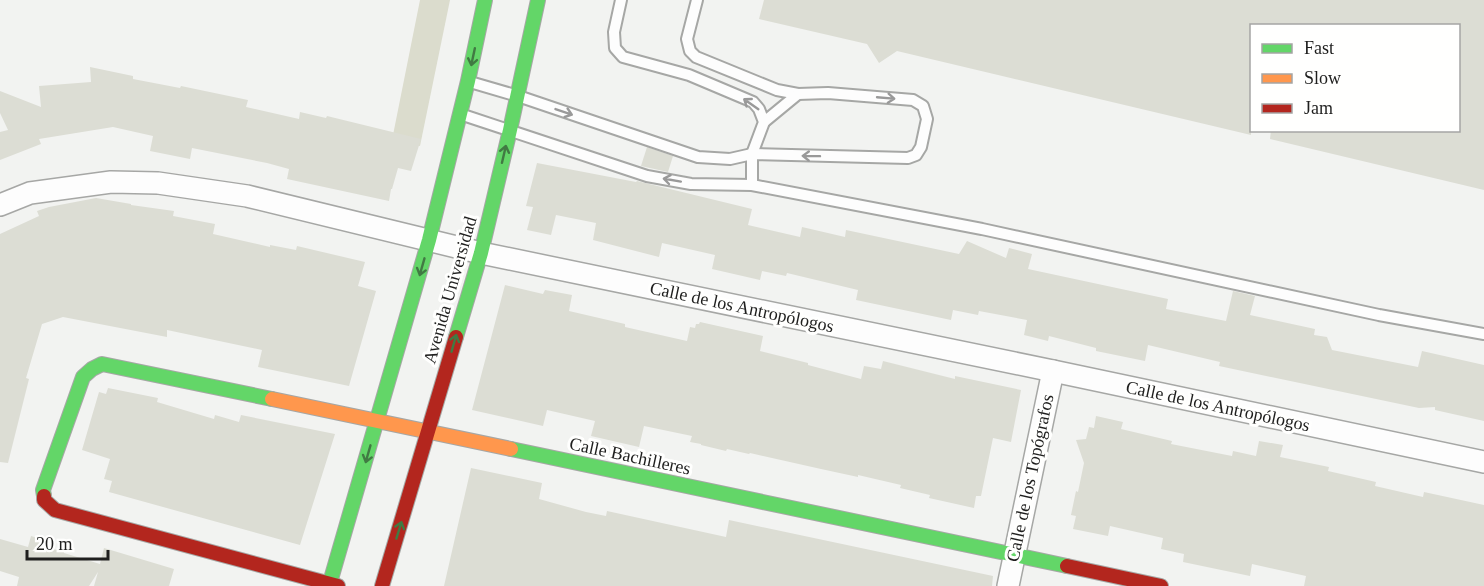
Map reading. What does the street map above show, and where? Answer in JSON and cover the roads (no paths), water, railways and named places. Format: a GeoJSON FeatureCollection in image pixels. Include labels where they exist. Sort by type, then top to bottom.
{"type":"FeatureCollection","features":[{"type":"Feature","properties":{"kind":"street","name":"Avenida Universidad"},"geometry":{"type":"LineString","coordinates":[[332,585],[429,240],[468,81],[485,0]]}},
{"type":"Feature","properties":{"kind":"street","name":"Avenida Universidad"},"geometry":{"type":"LineString","coordinates":[[382,586],[481,253],[538,0]]}},
{"type":"Feature","properties":{"kind":"street","name":"Calle de los Antropólogos"},"geometry":{"type":"LineString","coordinates":[[0,205],[30,193],[111,182],[158,183],[247,196],[481,253],[1484,462]]}},
{"type":"Feature","properties":{"kind":"street","name":"Calle Bachilleres"},"geometry":{"type":"LineString","coordinates":[[332,585],[55,510],[44,500],[43,490],[83,377],[102,364],[1161,586]]}},
{"type":"Feature","properties":{"kind":"street","name":"Calle de los Topógrafos"},"geometry":{"type":"LineString","coordinates":[[1008,586],[1053,371]]}},
{"type":"Feature","properties":{"kind":"lane"},"geometry":{"type":"LineString","coordinates":[[621,0],[614,33],[615,48],[623,57],[689,75],[753,102],[759,109],[764,122]]}},
{"type":"Feature","properties":{"kind":"lane"},"geometry":{"type":"LineString","coordinates":[[468,81],[698,157],[730,159],[752,154],[908,158],[916,155],[921,147],[927,119],[923,106],[913,100],[828,93],[798,94],[777,90],[696,57],[690,51],[687,39],[697,0]]}},
{"type":"Feature","properties":{"kind":"lane"},"geometry":{"type":"LineString","coordinates":[[752,185],[752,154],[764,122],[798,94]]}},
{"type":"Feature","properties":{"kind":"lane"},"geometry":{"type":"LineString","coordinates":[[460,114],[647,176],[691,184],[752,185],[982,229],[1379,315],[1484,334]]}}]}
